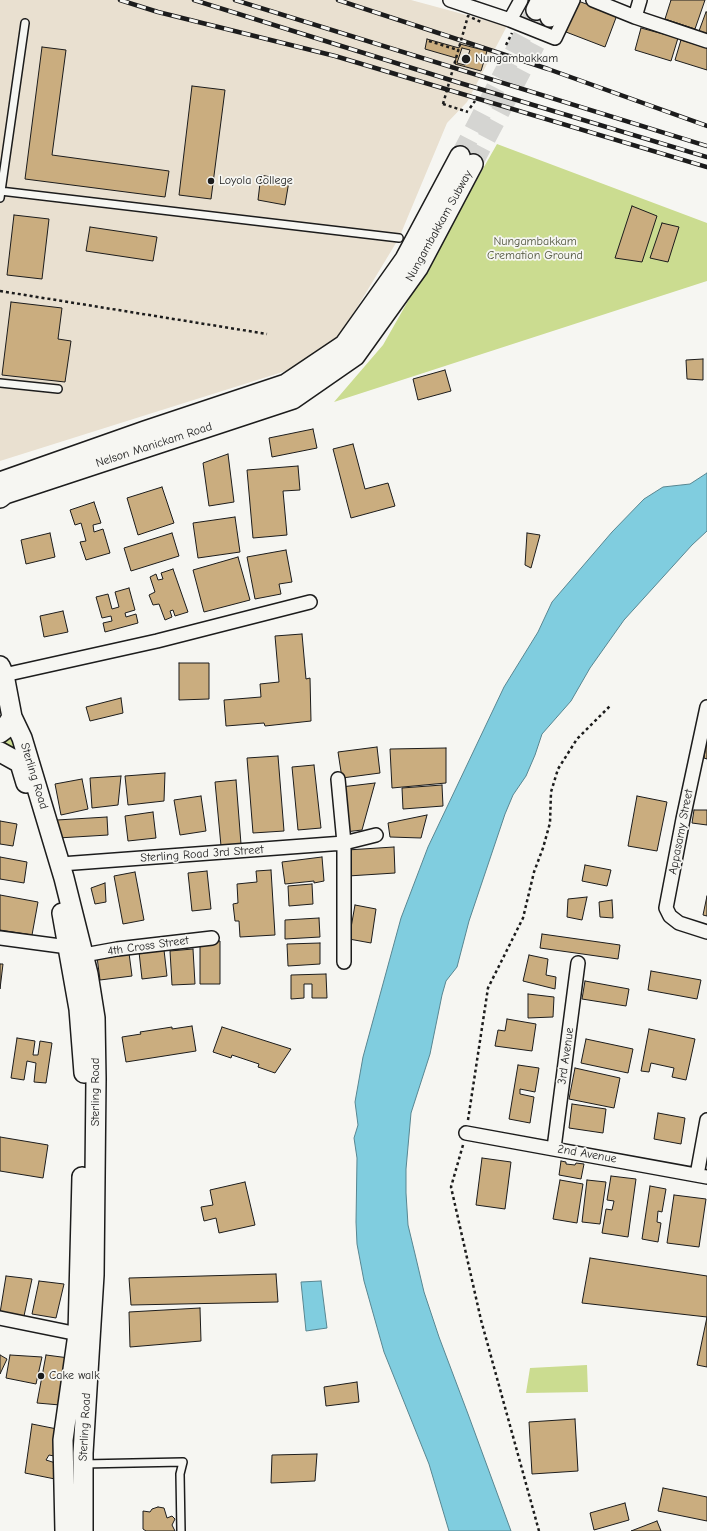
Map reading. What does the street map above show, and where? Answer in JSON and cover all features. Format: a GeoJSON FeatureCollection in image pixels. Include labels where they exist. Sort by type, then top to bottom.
{"type":"FeatureCollection","features":[{"type":"Feature","properties":{"kind":"main road"},"geometry":{"type":"LineString","coordinates":[[537,7],[559,0]]}},
{"type":"Feature","properties":{"kind":"main road","name":"Nungambakkam Subway"},"geometry":{"type":"LineString","coordinates":[[302,383],[344,344],[405,259],[467,160]]}},
{"type":"Feature","properties":{"kind":"main road","name":"Nelson Manickam Road"},"geometry":{"type":"LineString","coordinates":[[0,482],[145,431],[286,384],[302,383]]}},
{"type":"Feature","properties":{"kind":"main road","name":"Nelson Manickam Road"},"geometry":{"type":"LineString","coordinates":[[0,498],[5,494],[293,399],[302,383]]}},
{"type":"Feature","properties":{"kind":"main road","name":"Sterling Road"},"geometry":{"type":"LineString","coordinates":[[2,670],[12,717],[22,738],[61,864],[76,951],[84,1067],[78,1334],[63,1440],[65,1531]]}},
{"type":"Feature","properties":{"kind":"main road"},"geometry":{"type":"LineString","coordinates":[[0,732],[4,730],[12,717]]}},
{"type":"Feature","properties":{"kind":"main road","name":"Sterling Road"},"geometry":{"type":"LineString","coordinates":[[0,752],[20,763],[95,1018],[96,1079],[94,1275],[83,1464],[83,1531]]}},
{"type":"Feature","properties":{"kind":"street"},"geometry":{"type":"LineString","coordinates":[[450,0],[512,26],[555,38],[573,0]]}},
{"type":"Feature","properties":{"kind":"street"},"geometry":{"type":"LineString","coordinates":[[593,0],[635,17],[707,41]]}},
{"type":"Feature","properties":{"kind":"street"},"geometry":{"type":"LineString","coordinates":[[635,17],[640,0]]}},
{"type":"Feature","properties":{"kind":"street"},"geometry":{"type":"LineString","coordinates":[[512,26],[537,7]]}},
{"type":"Feature","properties":{"kind":"street"},"geometry":{"type":"LineString","coordinates":[[2,670],[157,641],[310,602]]}},
{"type":"Feature","properties":{"kind":"street","name":"Appasamy Street"},"geometry":{"type":"LineString","coordinates":[[707,707],[666,908],[670,916],[679,923],[707,932]]}},
{"type":"Feature","properties":{"kind":"street"},"geometry":{"type":"LineString","coordinates":[[338,779],[344,843],[344,962]]}},
{"type":"Feature","properties":{"kind":"street","name":"Sterling Road 3rd Street"},"geometry":{"type":"LineString","coordinates":[[61,864],[344,843],[376,836]]}},
{"type":"Feature","properties":{"kind":"street","name":"4th Cross Street"},"geometry":{"type":"LineString","coordinates":[[0,938],[76,951],[117,949],[212,938]]}},
{"type":"Feature","properties":{"kind":"street","name":"3rd Avenue"},"geometry":{"type":"LineString","coordinates":[[554,1148],[578,963]]}},
{"type":"Feature","properties":{"kind":"street"},"geometry":{"type":"LineString","coordinates":[[702,1176],[707,1120]]}},
{"type":"Feature","properties":{"kind":"street","name":"2nd Avenue"},"geometry":{"type":"LineString","coordinates":[[466,1133],[702,1176]]}},
{"type":"Feature","properties":{"kind":"street"},"geometry":{"type":"LineString","coordinates":[[0,1318],[78,1334]]}},
{"type":"Feature","properties":{"kind":"lane"},"geometry":{"type":"LineString","coordinates":[[25,23],[0,194],[399,238]]}},
{"type":"Feature","properties":{"kind":"lane"},"geometry":{"type":"LineString","coordinates":[[0,383],[58,389]]}},
{"type":"Feature","properties":{"kind":"lane"},"geometry":{"type":"LineString","coordinates":[[83,1464],[183,1462],[180,1474],[181,1531]]}},
{"type":"Feature","properties":{"kind":"path"},"geometry":{"type":"LineString","coordinates":[[468,112],[443,104],[468,16],[481,22]]}},
{"type":"Feature","properties":{"kind":"path"},"geometry":{"type":"LineString","coordinates":[[506,45],[512,26]]}},
{"type":"Feature","properties":{"kind":"path"},"geometry":{"type":"LineString","coordinates":[[429,41],[458,50]]}},
{"type":"Feature","properties":{"kind":"path"},"geometry":{"type":"LineString","coordinates":[[470,108],[475,101]]}},
{"type":"Feature","properties":{"kind":"path"},"geometry":{"type":"LineString","coordinates":[[0,291],[267,334]]}},
{"type":"Feature","properties":{"kind":"path"},"geometry":{"type":"LineString","coordinates":[[539,1531],[481,1320],[451,1187],[466,1133],[488,988],[523,918],[534,872],[550,823],[551,792],[558,769],[577,740],[611,705]]}},
{"type":"Feature","properties":{"kind":"shaded area","name":"Loyola College"},"geometry":{"type":"Polygon","coordinates":[[[0,0],[411,0],[507,26],[467,102],[447,123],[399,238],[338,339],[292,369],[0,461],[0,0]]]}},
{"type":"Feature","properties":{"kind":"green space","name":"Nungambakkam Cremation Ground"},"geometry":{"type":"Polygon","coordinates":[[[497,144],[707,223],[707,281],[334,402],[383,345],[497,144]]]}},
{"type":"Feature","properties":{"kind":"green space"},"geometry":{"type":"Polygon","coordinates":[[[13,732],[21,758],[0,745],[0,740],[13,732]]]}},
{"type":"Feature","properties":{"kind":"green space"},"geometry":{"type":"Polygon","coordinates":[[[587,1365],[588,1392],[526,1393],[530,1368],[587,1365]]]}},
{"type":"Feature","properties":{"kind":"water"},"geometry":{"type":"Polygon","coordinates":[[[707,473],[707,531],[692,545],[624,620],[590,668],[571,701],[542,734],[526,776],[513,795],[505,814],[469,921],[457,967],[446,981],[430,1054],[411,1113],[406,1169],[408,1225],[424,1292],[439,1337],[511,1531],[449,1531],[429,1464],[384,1352],[364,1281],[357,1244],[357,1158],[354,1138],[358,1125],[355,1102],[363,1057],[401,918],[428,847],[504,687],[538,632],[552,602],[612,532],[644,499],[663,487],[690,484],[707,473]]]}},
{"type":"Feature","properties":{"kind":"water"},"geometry":{"type":"Polygon","coordinates":[[[321,1281],[327,1328],[306,1331],[301,1282],[321,1281]]]}},
{"type":"Feature","properties":{"kind":"building"},"geometry":{"type":"Polygon","coordinates":[[[671,0],[705,0],[695,29],[665,19],[671,0]]]}},
{"type":"Feature","properties":{"kind":"building"},"geometry":{"type":"Polygon","coordinates":[[[578,1],[617,15],[605,47],[566,32],[578,1]]]}},
{"type":"Feature","properties":{"kind":"building"},"geometry":{"type":"Polygon","coordinates":[[[707,12],[707,34],[699,31],[707,12]]]}},
{"type":"Feature","properties":{"kind":"building"},"geometry":{"type":"Polygon","coordinates":[[[641,28],[678,38],[671,61],[635,50],[641,28]]]}},
{"type":"Feature","properties":{"kind":"building"},"geometry":{"type":"Polygon","coordinates":[[[427,39],[459,48],[460,44],[487,51],[481,71],[455,64],[456,58],[425,49],[427,39]]]}},
{"type":"Feature","properties":{"kind":"building"},"geometry":{"type":"Polygon","coordinates":[[[681,40],[707,48],[707,70],[675,60],[681,40]]]}},
{"type":"Feature","properties":{"kind":"building"},"geometry":{"type":"Polygon","coordinates":[[[42,47],[66,50],[52,155],[169,171],[165,197],[25,179],[42,47]]]}},
{"type":"Feature","properties":{"kind":"building"},"geometry":{"type":"Polygon","coordinates":[[[462,48],[470,50],[465,65],[457,63],[462,48]]]}},
{"type":"Feature","properties":{"kind":"building"},"geometry":{"type":"Polygon","coordinates":[[[192,86],[225,90],[211,199],[179,195],[192,86]]]}},
{"type":"Feature","properties":{"kind":"building"},"geometry":{"type":"Polygon","coordinates":[[[261,175],[289,181],[285,205],[258,200],[261,175]]]}},
{"type":"Feature","properties":{"kind":"building"},"geometry":{"type":"Polygon","coordinates":[[[632,206],[657,216],[642,262],[615,258],[632,206]]]}},
{"type":"Feature","properties":{"kind":"building"},"geometry":{"type":"Polygon","coordinates":[[[14,215],[49,219],[42,279],[7,275],[14,215]]]}},
{"type":"Feature","properties":{"kind":"building"},"geometry":{"type":"Polygon","coordinates":[[[662,223],[679,227],[668,262],[650,258],[662,223]]]}},
{"type":"Feature","properties":{"kind":"building"},"geometry":{"type":"Polygon","coordinates":[[[90,227],[157,237],[153,261],[86,251],[90,227]]]}},
{"type":"Feature","properties":{"kind":"building"},"geometry":{"type":"Polygon","coordinates":[[[11,302],[62,308],[58,339],[71,341],[65,382],[2,375],[11,302]]]}},
{"type":"Feature","properties":{"kind":"building"},"geometry":{"type":"Polygon","coordinates":[[[703,359],[703,380],[687,379],[686,360],[703,359]]]}},
{"type":"Feature","properties":{"kind":"building"},"geometry":{"type":"Polygon","coordinates":[[[445,370],[451,391],[418,400],[413,379],[445,370]]]}},
{"type":"Feature","properties":{"kind":"building"},"geometry":{"type":"Polygon","coordinates":[[[313,429],[317,448],[272,457],[269,438],[313,429]]]}},
{"type":"Feature","properties":{"kind":"building"},"geometry":{"type":"Polygon","coordinates":[[[353,444],[365,489],[388,483],[395,506],[351,518],[333,449],[353,444]]]}},
{"type":"Feature","properties":{"kind":"building"},"geometry":{"type":"Polygon","coordinates":[[[228,454],[234,502],[209,506],[203,463],[228,454]]]}},
{"type":"Feature","properties":{"kind":"building"},"geometry":{"type":"Polygon","coordinates":[[[298,466],[300,490],[283,491],[287,535],[253,538],[247,470],[298,466]]]}},
{"type":"Feature","properties":{"kind":"building"},"geometry":{"type":"Polygon","coordinates":[[[162,487],[174,523],[138,535],[127,498],[162,487]]]}},
{"type":"Feature","properties":{"kind":"building"},"geometry":{"type":"Polygon","coordinates":[[[94,502],[101,523],[93,525],[94,532],[103,529],[110,553],[86,560],[80,542],[86,541],[81,523],[75,525],[70,510],[94,502]]]}},
{"type":"Feature","properties":{"kind":"building"},"geometry":{"type":"Polygon","coordinates":[[[235,517],[240,552],[198,558],[193,523],[235,517]]]}},
{"type":"Feature","properties":{"kind":"building"},"geometry":{"type":"Polygon","coordinates":[[[50,533],[55,557],[26,564],[21,540],[50,533]]]}},
{"type":"Feature","properties":{"kind":"building"},"geometry":{"type":"Polygon","coordinates":[[[172,533],[179,556],[131,571],[124,548],[172,533]]]}},
{"type":"Feature","properties":{"kind":"building"},"geometry":{"type":"Polygon","coordinates":[[[527,533],[540,535],[531,568],[525,565],[527,533]]]}},
{"type":"Feature","properties":{"kind":"building"},"geometry":{"type":"Polygon","coordinates":[[[286,550],[292,582],[279,584],[281,594],[255,599],[247,557],[286,550]]]}},
{"type":"Feature","properties":{"kind":"building"},"geometry":{"type":"Polygon","coordinates":[[[238,557],[250,600],[204,612],[193,570],[238,557]]]}},
{"type":"Feature","properties":{"kind":"building"},"geometry":{"type":"Polygon","coordinates":[[[173,569],[188,612],[175,616],[173,610],[170,611],[172,617],[165,620],[159,604],[153,605],[149,595],[155,592],[150,577],[156,574],[158,580],[163,579],[161,573],[173,569]]]}},
{"type":"Feature","properties":{"kind":"building"},"geometry":{"type":"Polygon","coordinates":[[[129,588],[135,610],[125,613],[126,617],[136,614],[138,623],[105,632],[103,623],[112,621],[111,616],[102,618],[96,597],[108,594],[112,609],[119,607],[115,592],[129,588]]]}},
{"type":"Feature","properties":{"kind":"building"},"geometry":{"type":"Polygon","coordinates":[[[63,611],[68,632],[44,637],[40,616],[63,611]]]}},
{"type":"Feature","properties":{"kind":"building"},"geometry":{"type":"Polygon","coordinates":[[[302,634],[306,679],[310,678],[311,721],[265,726],[264,723],[226,726],[224,700],[261,697],[260,684],[279,682],[275,636],[302,634]]]}},
{"type":"Feature","properties":{"kind":"building"},"geometry":{"type":"Polygon","coordinates":[[[179,663],[209,663],[209,699],[179,700],[179,663]]]}},
{"type":"Feature","properties":{"kind":"building"},"geometry":{"type":"Polygon","coordinates":[[[121,698],[123,713],[90,721],[86,707],[121,698]]]}},
{"type":"Feature","properties":{"kind":"building"},"geometry":{"type":"Polygon","coordinates":[[[707,737],[707,759],[704,758],[707,737]]]}},
{"type":"Feature","properties":{"kind":"building"},"geometry":{"type":"Polygon","coordinates":[[[377,747],[380,773],[342,778],[338,752],[377,747]]]}},
{"type":"Feature","properties":{"kind":"building"},"geometry":{"type":"Polygon","coordinates":[[[446,748],[446,783],[392,788],[390,749],[446,748]]]}},
{"type":"Feature","properties":{"kind":"building"},"geometry":{"type":"Polygon","coordinates":[[[278,756],[284,831],[253,833],[247,758],[278,756]]]}},
{"type":"Feature","properties":{"kind":"building"},"geometry":{"type":"Polygon","coordinates":[[[314,765],[321,828],[298,830],[292,767],[314,765]]]}},
{"type":"Feature","properties":{"kind":"building"},"geometry":{"type":"Polygon","coordinates":[[[165,773],[164,801],[128,805],[125,776],[165,773]]]}},
{"type":"Feature","properties":{"kind":"building"},"geometry":{"type":"Polygon","coordinates":[[[121,776],[118,805],[92,808],[90,778],[121,776]]]}},
{"type":"Feature","properties":{"kind":"building"},"geometry":{"type":"Polygon","coordinates":[[[82,779],[88,809],[61,815],[55,784],[82,779]]]}},
{"type":"Feature","properties":{"kind":"building"},"geometry":{"type":"Polygon","coordinates":[[[236,780],[241,844],[221,846],[215,782],[236,780]]]}},
{"type":"Feature","properties":{"kind":"building"},"geometry":{"type":"Polygon","coordinates":[[[375,783],[362,830],[345,832],[341,787],[375,783]]]}},
{"type":"Feature","properties":{"kind":"building"},"geometry":{"type":"Polygon","coordinates":[[[442,785],[443,806],[403,809],[402,788],[442,785]]]}},
{"type":"Feature","properties":{"kind":"building"},"geometry":{"type":"Polygon","coordinates":[[[201,796],[206,831],[180,835],[174,800],[201,796]]]}},
{"type":"Feature","properties":{"kind":"building"},"geometry":{"type":"Polygon","coordinates":[[[637,796],[667,802],[657,851],[628,846],[637,796]]]}},
{"type":"Feature","properties":{"kind":"building"},"geometry":{"type":"Polygon","coordinates":[[[694,810],[707,810],[707,825],[692,823],[694,810]]]}},
{"type":"Feature","properties":{"kind":"building"},"geometry":{"type":"Polygon","coordinates":[[[153,812],[156,838],[128,841],[125,816],[153,812]]]}},
{"type":"Feature","properties":{"kind":"building"},"geometry":{"type":"Polygon","coordinates":[[[427,815],[421,838],[390,837],[388,823],[427,815]]]}},
{"type":"Feature","properties":{"kind":"building"},"geometry":{"type":"Polygon","coordinates":[[[107,817],[108,835],[58,838],[57,820],[107,817]]]}},
{"type":"Feature","properties":{"kind":"building"},"geometry":{"type":"Polygon","coordinates":[[[0,821],[17,824],[13,846],[0,844],[0,821]]]}},
{"type":"Feature","properties":{"kind":"building"},"geometry":{"type":"Polygon","coordinates":[[[394,847],[395,873],[348,876],[347,850],[394,847]]]}},
{"type":"Feature","properties":{"kind":"building"},"geometry":{"type":"Polygon","coordinates":[[[0,857],[27,862],[24,883],[0,879],[0,857]]]}},
{"type":"Feature","properties":{"kind":"building"},"geometry":{"type":"Polygon","coordinates":[[[322,857],[324,881],[314,883],[314,881],[285,884],[282,862],[322,857]]]}},
{"type":"Feature","properties":{"kind":"building"},"geometry":{"type":"Polygon","coordinates":[[[585,865],[611,870],[607,886],[582,881],[585,865]]]}},
{"type":"Feature","properties":{"kind":"building"},"geometry":{"type":"Polygon","coordinates":[[[271,870],[275,935],[240,937],[239,921],[235,921],[233,904],[238,903],[237,884],[257,882],[256,871],[271,870]]]}},
{"type":"Feature","properties":{"kind":"building"},"geometry":{"type":"Polygon","coordinates":[[[207,871],[211,909],[192,911],[188,873],[207,871]]]}},
{"type":"Feature","properties":{"kind":"building"},"geometry":{"type":"Polygon","coordinates":[[[135,872],[144,920],[123,924],[114,876],[135,872]]]}},
{"type":"Feature","properties":{"kind":"building"},"geometry":{"type":"Polygon","coordinates":[[[105,883],[106,902],[95,904],[91,888],[105,883]]]}},
{"type":"Feature","properties":{"kind":"building"},"geometry":{"type":"Polygon","coordinates":[[[312,884],[313,904],[289,906],[288,886],[312,884]]]}},
{"type":"Feature","properties":{"kind":"building"},"geometry":{"type":"Polygon","coordinates":[[[0,895],[38,902],[32,935],[0,930],[0,895]]]}},
{"type":"Feature","properties":{"kind":"building"},"geometry":{"type":"Polygon","coordinates":[[[707,896],[707,916],[703,915],[707,896]]]}},
{"type":"Feature","properties":{"kind":"building"},"geometry":{"type":"Polygon","coordinates":[[[587,897],[582,920],[567,917],[568,899],[587,897]]]}},
{"type":"Feature","properties":{"kind":"building"},"geometry":{"type":"Polygon","coordinates":[[[612,900],[613,918],[600,917],[599,902],[612,900]]]}},
{"type":"Feature","properties":{"kind":"building"},"geometry":{"type":"Polygon","coordinates":[[[355,905],[376,909],[371,943],[349,939],[355,905]]]}},
{"type":"Feature","properties":{"kind":"building"},"geometry":{"type":"Polygon","coordinates":[[[319,918],[320,937],[285,939],[285,920],[319,918]]]}},
{"type":"Feature","properties":{"kind":"building"},"geometry":{"type":"Polygon","coordinates":[[[542,934],[620,945],[618,959],[540,948],[542,934]]]}},
{"type":"Feature","properties":{"kind":"building"},"geometry":{"type":"Polygon","coordinates":[[[200,941],[220,941],[220,984],[200,984],[200,941]]]}},
{"type":"Feature","properties":{"kind":"building"},"geometry":{"type":"Polygon","coordinates":[[[320,943],[320,964],[288,966],[287,944],[320,943]]]}},
{"type":"Feature","properties":{"kind":"building"},"geometry":{"type":"Polygon","coordinates":[[[193,949],[195,984],[172,985],[170,951],[193,949]]]}},
{"type":"Feature","properties":{"kind":"building"},"geometry":{"type":"Polygon","coordinates":[[[164,950],[167,976],[142,979],[139,952],[164,950]]]}},
{"type":"Feature","properties":{"kind":"building"},"geometry":{"type":"Polygon","coordinates":[[[129,953],[132,976],[100,980],[97,957],[129,953]]]}},
{"type":"Feature","properties":{"kind":"building"},"geometry":{"type":"Polygon","coordinates":[[[529,955],[548,959],[546,975],[556,977],[555,989],[523,981],[529,955]]]}},
{"type":"Feature","properties":{"kind":"building"},"geometry":{"type":"Polygon","coordinates":[[[0,964],[3,964],[0,989],[0,964]]]}},
{"type":"Feature","properties":{"kind":"building"},"geometry":{"type":"Polygon","coordinates":[[[651,971],[701,980],[697,999],[648,990],[651,971]]]}},
{"type":"Feature","properties":{"kind":"building"},"geometry":{"type":"Polygon","coordinates":[[[326,974],[327,998],[312,998],[312,984],[304,984],[304,998],[291,999],[291,975],[326,974]]]}},
{"type":"Feature","properties":{"kind":"building"},"geometry":{"type":"Polygon","coordinates":[[[585,981],[629,989],[626,1006],[582,999],[585,981]]]}},
{"type":"Feature","properties":{"kind":"building"},"geometry":{"type":"Polygon","coordinates":[[[528,994],[554,997],[553,1017],[528,1018],[528,994]]]}},
{"type":"Feature","properties":{"kind":"building"},"geometry":{"type":"Polygon","coordinates":[[[507,1019],[536,1024],[532,1051],[495,1046],[498,1030],[505,1031],[507,1019]]]}},
{"type":"Feature","properties":{"kind":"building"},"geometry":{"type":"Polygon","coordinates":[[[192,1026],[196,1051],[126,1062],[122,1037],[141,1034],[140,1032],[172,1027],[172,1029],[192,1026]]]}},
{"type":"Feature","properties":{"kind":"building"},"geometry":{"type":"Polygon","coordinates":[[[222,1027],[291,1049],[275,1073],[258,1067],[259,1064],[232,1055],[231,1058],[213,1052],[222,1027]]]}},
{"type":"Feature","properties":{"kind":"building"},"geometry":{"type":"Polygon","coordinates":[[[649,1029],[695,1039],[686,1080],[672,1077],[674,1068],[651,1063],[649,1072],[641,1071],[649,1029]]]}},
{"type":"Feature","properties":{"kind":"building"},"geometry":{"type":"Polygon","coordinates":[[[17,1038],[35,1041],[33,1055],[38,1055],[40,1041],[52,1043],[46,1083],[34,1082],[36,1063],[27,1061],[24,1080],[11,1078],[17,1038]]]}},
{"type":"Feature","properties":{"kind":"building"},"geometry":{"type":"Polygon","coordinates":[[[586,1039],[633,1049],[628,1073],[581,1063],[586,1039]]]}},
{"type":"Feature","properties":{"kind":"building"},"geometry":{"type":"Polygon","coordinates":[[[518,1065],[539,1068],[535,1092],[520,1089],[520,1094],[534,1097],[530,1123],[509,1119],[518,1065]]]}},
{"type":"Feature","properties":{"kind":"building"},"geometry":{"type":"Polygon","coordinates":[[[575,1068],[620,1078],[614,1108],[569,1099],[575,1068]]]}},
{"type":"Feature","properties":{"kind":"building"},"geometry":{"type":"Polygon","coordinates":[[[572,1104],[606,1109],[603,1133],[569,1128],[572,1104]]]}},
{"type":"Feature","properties":{"kind":"building"},"geometry":{"type":"Polygon","coordinates":[[[658,1113],[685,1118],[681,1144],[654,1139],[658,1113]]]}},
{"type":"Feature","properties":{"kind":"building"},"geometry":{"type":"Polygon","coordinates":[[[0,1137],[48,1145],[43,1178],[0,1171],[0,1137]]]}},
{"type":"Feature","properties":{"kind":"building"},"geometry":{"type":"Polygon","coordinates":[[[482,1158],[511,1162],[505,1209],[476,1205],[482,1158]]]}},
{"type":"Feature","properties":{"kind":"building"},"geometry":{"type":"Polygon","coordinates":[[[561,1161],[566,1162],[566,1164],[584,1164],[581,1179],[559,1175],[561,1161]]]}},
{"type":"Feature","properties":{"kind":"building"},"geometry":{"type":"Polygon","coordinates":[[[611,1176],[636,1179],[628,1237],[602,1233],[606,1209],[612,1210],[614,1201],[607,1200],[611,1176]]]}},
{"type":"Feature","properties":{"kind":"building"},"geometry":{"type":"Polygon","coordinates":[[[560,1180],[583,1184],[577,1223],[553,1219],[560,1180]]]}},
{"type":"Feature","properties":{"kind":"building"},"geometry":{"type":"Polygon","coordinates":[[[587,1180],[606,1182],[600,1224],[582,1222],[587,1180]]]}},
{"type":"Feature","properties":{"kind":"building"},"geometry":{"type":"Polygon","coordinates":[[[245,1182],[255,1225],[219,1233],[216,1218],[204,1221],[201,1207],[213,1205],[210,1190],[245,1182]]]}},
{"type":"Feature","properties":{"kind":"building"},"geometry":{"type":"Polygon","coordinates":[[[650,1186],[666,1189],[662,1212],[658,1211],[657,1222],[661,1223],[658,1242],[642,1239],[650,1186]]]}},
{"type":"Feature","properties":{"kind":"building"},"geometry":{"type":"Polygon","coordinates":[[[674,1195],[706,1199],[699,1247],[667,1243],[674,1195]]]}},
{"type":"Feature","properties":{"kind":"building"},"geometry":{"type":"Polygon","coordinates":[[[590,1258],[707,1276],[707,1317],[582,1303],[590,1258]]]}},
{"type":"Feature","properties":{"kind":"building"},"geometry":{"type":"Polygon","coordinates":[[[276,1274],[278,1302],[131,1305],[129,1278],[276,1274]]]}},
{"type":"Feature","properties":{"kind":"building"},"geometry":{"type":"Polygon","coordinates":[[[6,1276],[32,1279],[24,1316],[0,1313],[6,1276]]]}},
{"type":"Feature","properties":{"kind":"building"},"geometry":{"type":"Polygon","coordinates":[[[39,1281],[64,1284],[56,1318],[32,1314],[39,1281]]]}},
{"type":"Feature","properties":{"kind":"building"},"geometry":{"type":"Polygon","coordinates":[[[200,1308],[201,1341],[130,1347],[129,1312],[200,1308]]]}},
{"type":"Feature","properties":{"kind":"building"},"geometry":{"type":"Polygon","coordinates":[[[707,1317],[707,1367],[697,1365],[707,1317]]]}},
{"type":"Feature","properties":{"kind":"building"},"geometry":{"type":"Polygon","coordinates":[[[0,1355],[7,1359],[0,1374],[0,1355]]]}},
{"type":"Feature","properties":{"kind":"building"},"geometry":{"type":"Polygon","coordinates":[[[10,1355],[42,1357],[36,1384],[6,1378],[10,1355]]]}},
{"type":"Feature","properties":{"kind":"building"},"geometry":{"type":"Polygon","coordinates":[[[46,1355],[69,1358],[60,1405],[37,1403],[46,1355]]]}},
{"type":"Feature","properties":{"kind":"building"},"geometry":{"type":"Polygon","coordinates":[[[357,1382],[359,1402],[326,1406],[324,1387],[357,1382]]]}},
{"type":"Feature","properties":{"kind":"building"},"geometry":{"type":"Polygon","coordinates":[[[575,1419],[578,1471],[532,1474],[529,1422],[575,1419]]]}},
{"type":"Feature","properties":{"kind":"building"},"geometry":{"type":"Polygon","coordinates":[[[32,1424],[62,1430],[59,1457],[49,1455],[46,1460],[62,1465],[60,1480],[25,1473],[32,1424]]]}},
{"type":"Feature","properties":{"kind":"building"},"geometry":{"type":"Polygon","coordinates":[[[317,1454],[315,1481],[271,1483],[272,1455],[317,1454]]]}},
{"type":"Feature","properties":{"kind":"building"},"geometry":{"type":"Polygon","coordinates":[[[663,1488],[707,1497],[707,1521],[658,1511],[663,1488]]]}},
{"type":"Feature","properties":{"kind":"building"},"geometry":{"type":"Polygon","coordinates":[[[625,1503],[629,1520],[594,1530],[590,1513],[625,1503]]]}},
{"type":"Feature","properties":{"kind":"building"},"geometry":{"type":"Polygon","coordinates":[[[158,1507],[164,1508],[167,1518],[172,1516],[175,1519],[172,1525],[175,1531],[146,1531],[143,1529],[143,1511],[150,1512],[152,1509],[158,1507]]]}},
{"type":"Feature","properties":{"kind":"building"},"geometry":{"type":"Polygon","coordinates":[[[657,1521],[661,1531],[631,1531],[657,1521]]]}},
{"type":"Feature","properties":{"kind":"tunnel"},"geometry":{"type":"LineString","coordinates":[[460,156],[536,10]]}},
{"type":"Feature","properties":{"kind":"tunnel"},"geometry":{"type":"LineString","coordinates":[[473,164],[550,17]]}},
{"type":"Feature","properties":{"kind":"railway"},"geometry":{"type":"LineString","coordinates":[[120,0],[158,12],[335,56],[707,167]]}},
{"type":"Feature","properties":{"kind":"railway"},"geometry":{"type":"LineString","coordinates":[[194,0],[460,83],[707,157]]}},
{"type":"Feature","properties":{"kind":"railway"},"geometry":{"type":"LineString","coordinates":[[235,0],[707,146]]}},
{"type":"Feature","properties":{"kind":"railway"},"geometry":{"type":"LineString","coordinates":[[338,0],[548,69],[707,126]]}},
{"type":"Feature","properties":{"kind":"place","name":"Nungambakkam"},"geometry":{"type":"Point","coordinates":[466,59]}},
{"type":"Feature","properties":{"kind":"place","name":"Loyola College"},"geometry":{"type":"Point","coordinates":[211,181]}},
{"type":"Feature","properties":{"kind":"place","name":"Cake walk"},"geometry":{"type":"Point","coordinates":[41,1376]}}]}
